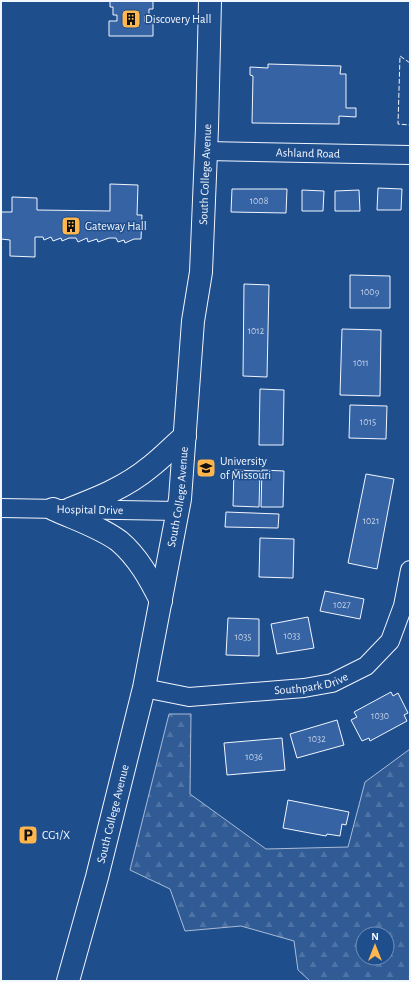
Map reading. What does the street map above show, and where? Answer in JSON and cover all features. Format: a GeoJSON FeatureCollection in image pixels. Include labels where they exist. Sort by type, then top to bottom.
{"type":"FeatureCollection","features":[{"type":"Feature","properties":{"kind":"main road","name":"South College Avenue"},"geometry":{"type":"LineString","coordinates":[[68,981],[97,877],[144,688],[180,499],[193,321],[201,272],[210,1]]}},
{"type":"Feature","properties":{"kind":"main road"},"geometry":{"type":"LineString","coordinates":[[61,509],[107,494],[126,484],[151,467],[185,436]]}},
{"type":"Feature","properties":{"kind":"main road"},"geometry":{"type":"LineString","coordinates":[[61,509],[119,542],[140,564],[161,601]]}},
{"type":"Feature","properties":{"kind":"street","name":"Ashland Road"},"geometry":{"type":"LineString","coordinates":[[206,151],[410,154]]}},
{"type":"Feature","properties":{"kind":"street","name":"Hospital Drive"},"geometry":{"type":"LineString","coordinates":[[1,508],[178,510]]}},
{"type":"Feature","properties":{"kind":"street","name":"Southpark Drive"},"geometry":{"type":"LineString","coordinates":[[144,688],[189,697],[304,688],[332,683],[366,666],[390,641],[403,606],[410,570]]}},
{"type":"Feature","properties":{"kind":"green space"},"geometry":{"type":"Polygon","coordinates":[[[169,714],[191,714],[190,794],[266,849],[348,847],[365,782],[410,749],[410,981],[310,981],[298,970],[294,941],[241,926],[185,931],[170,889],[130,870],[169,714]]]}},
{"type":"Feature","properties":{"kind":"building","name":"Discovery Hall"},"geometry":{"type":"Polygon","coordinates":[[[110,1],[153,1],[153,9],[149,9],[149,16],[145,16],[145,22],[153,22],[153,36],[109,36],[109,21],[117,21],[117,15],[113,15],[113,7],[110,7],[110,1]]]}},
{"type":"Feature","properties":{"kind":"building"},"geometry":{"type":"Polygon","coordinates":[[[268,64],[341,66],[340,74],[346,74],[346,108],[356,108],[356,117],[339,116],[339,124],[252,123],[253,76],[250,75],[250,67],[268,68],[268,64]]]}},
{"type":"Feature","properties":{"kind":"building","name":"Gateway Hall"},"geometry":{"type":"Polygon","coordinates":[[[110,184],[138,185],[137,215],[142,215],[141,239],[134,239],[125,243],[124,240],[118,242],[116,238],[109,238],[98,242],[97,239],[88,242],[87,238],[78,242],[76,238],[69,238],[62,241],[61,238],[53,241],[51,237],[44,240],[43,237],[35,237],[35,257],[10,256],[10,240],[1,239],[1,212],[12,212],[12,197],[37,198],[37,210],[110,211],[110,184]]]}},
{"type":"Feature","properties":{"kind":"building"},"geometry":{"type":"Polygon","coordinates":[[[378,188],[402,189],[401,210],[377,210],[378,188]]]}},
{"type":"Feature","properties":{"kind":"building"},"geometry":{"type":"Polygon","coordinates":[[[232,189],[287,189],[286,213],[231,212],[232,189]]]}},
{"type":"Feature","properties":{"kind":"building"},"geometry":{"type":"Polygon","coordinates":[[[302,190],[324,191],[323,211],[302,211],[302,190]]]}},
{"type":"Feature","properties":{"kind":"building"},"geometry":{"type":"Polygon","coordinates":[[[359,190],[360,211],[335,211],[335,191],[359,190]]]}},
{"type":"Feature","properties":{"kind":"building"},"geometry":{"type":"Polygon","coordinates":[[[350,275],[390,276],[390,308],[350,308],[350,275]]]}},
{"type":"Feature","properties":{"kind":"building"},"geometry":{"type":"Polygon","coordinates":[[[244,284],[269,285],[267,377],[243,376],[244,284]]]}},
{"type":"Feature","properties":{"kind":"building"},"geometry":{"type":"Polygon","coordinates":[[[342,329],[381,330],[380,396],[340,395],[342,329]]]}},
{"type":"Feature","properties":{"kind":"building"},"geometry":{"type":"Polygon","coordinates":[[[260,389],[284,390],[283,445],[259,445],[260,389]]]}},
{"type":"Feature","properties":{"kind":"building"},"geometry":{"type":"Polygon","coordinates":[[[350,405],[387,406],[386,439],[349,438],[350,405]]]}},
{"type":"Feature","properties":{"kind":"building"},"geometry":{"type":"Polygon","coordinates":[[[234,470],[260,471],[259,507],[233,506],[234,470]]]}},
{"type":"Feature","properties":{"kind":"building"},"geometry":{"type":"Polygon","coordinates":[[[262,470],[284,471],[283,507],[261,507],[262,470]]]}},
{"type":"Feature","properties":{"kind":"building"},"geometry":{"type":"Polygon","coordinates":[[[366,474],[394,479],[377,569],[348,563],[366,474]]]}},
{"type":"Feature","properties":{"kind":"building"},"geometry":{"type":"Polygon","coordinates":[[[226,512],[279,514],[278,528],[225,527],[226,512]]]}},
{"type":"Feature","properties":{"kind":"building"},"geometry":{"type":"Polygon","coordinates":[[[260,538],[294,539],[293,578],[259,577],[260,538]]]}},
{"type":"Feature","properties":{"kind":"building"},"geometry":{"type":"Polygon","coordinates":[[[325,591],[364,599],[360,619],[320,611],[325,591]]]}},
{"type":"Feature","properties":{"kind":"building"},"geometry":{"type":"Polygon","coordinates":[[[308,617],[314,648],[277,654],[271,624],[308,617]]]}},
{"type":"Feature","properties":{"kind":"building"},"geometry":{"type":"Polygon","coordinates":[[[228,618],[259,619],[259,656],[226,655],[228,618]]]}},
{"type":"Feature","properties":{"kind":"building"},"geometry":{"type":"Polygon","coordinates":[[[391,692],[393,696],[398,693],[408,713],[404,715],[407,721],[370,741],[369,738],[362,741],[351,720],[357,717],[354,712],[391,692]]]}},
{"type":"Feature","properties":{"kind":"building"},"geometry":{"type":"Polygon","coordinates":[[[337,720],[344,745],[297,758],[290,734],[337,720]]]}},
{"type":"Feature","properties":{"kind":"building"},"geometry":{"type":"Polygon","coordinates":[[[282,738],[285,770],[227,775],[224,743],[282,738]]]}},
{"type":"Feature","properties":{"kind":"building"},"geometry":{"type":"Polygon","coordinates":[[[288,800],[349,812],[346,825],[342,824],[340,836],[327,834],[326,836],[283,828],[288,800]]]}},
{"type":"Feature","properties":{"kind":"fence"},"geometry":{"type":"LineString","coordinates":[[410,63],[400,56],[398,124],[410,125]]}},
{"type":"Feature","properties":{"kind":"place","name":"Discovery Hall"},"geometry":{"type":"Point","coordinates":[131,19]}},
{"type":"Feature","properties":{"kind":"place","name":"Gateway Hall"},"geometry":{"type":"Point","coordinates":[71,226]}},
{"type":"Feature","properties":{"kind":"place","name":"University of Missouri"},"geometry":{"type":"Point","coordinates":[206,468]}},
{"type":"Feature","properties":{"kind":"place","name":"CG1/X"},"geometry":{"type":"Point","coordinates":[28,835]}}]}
